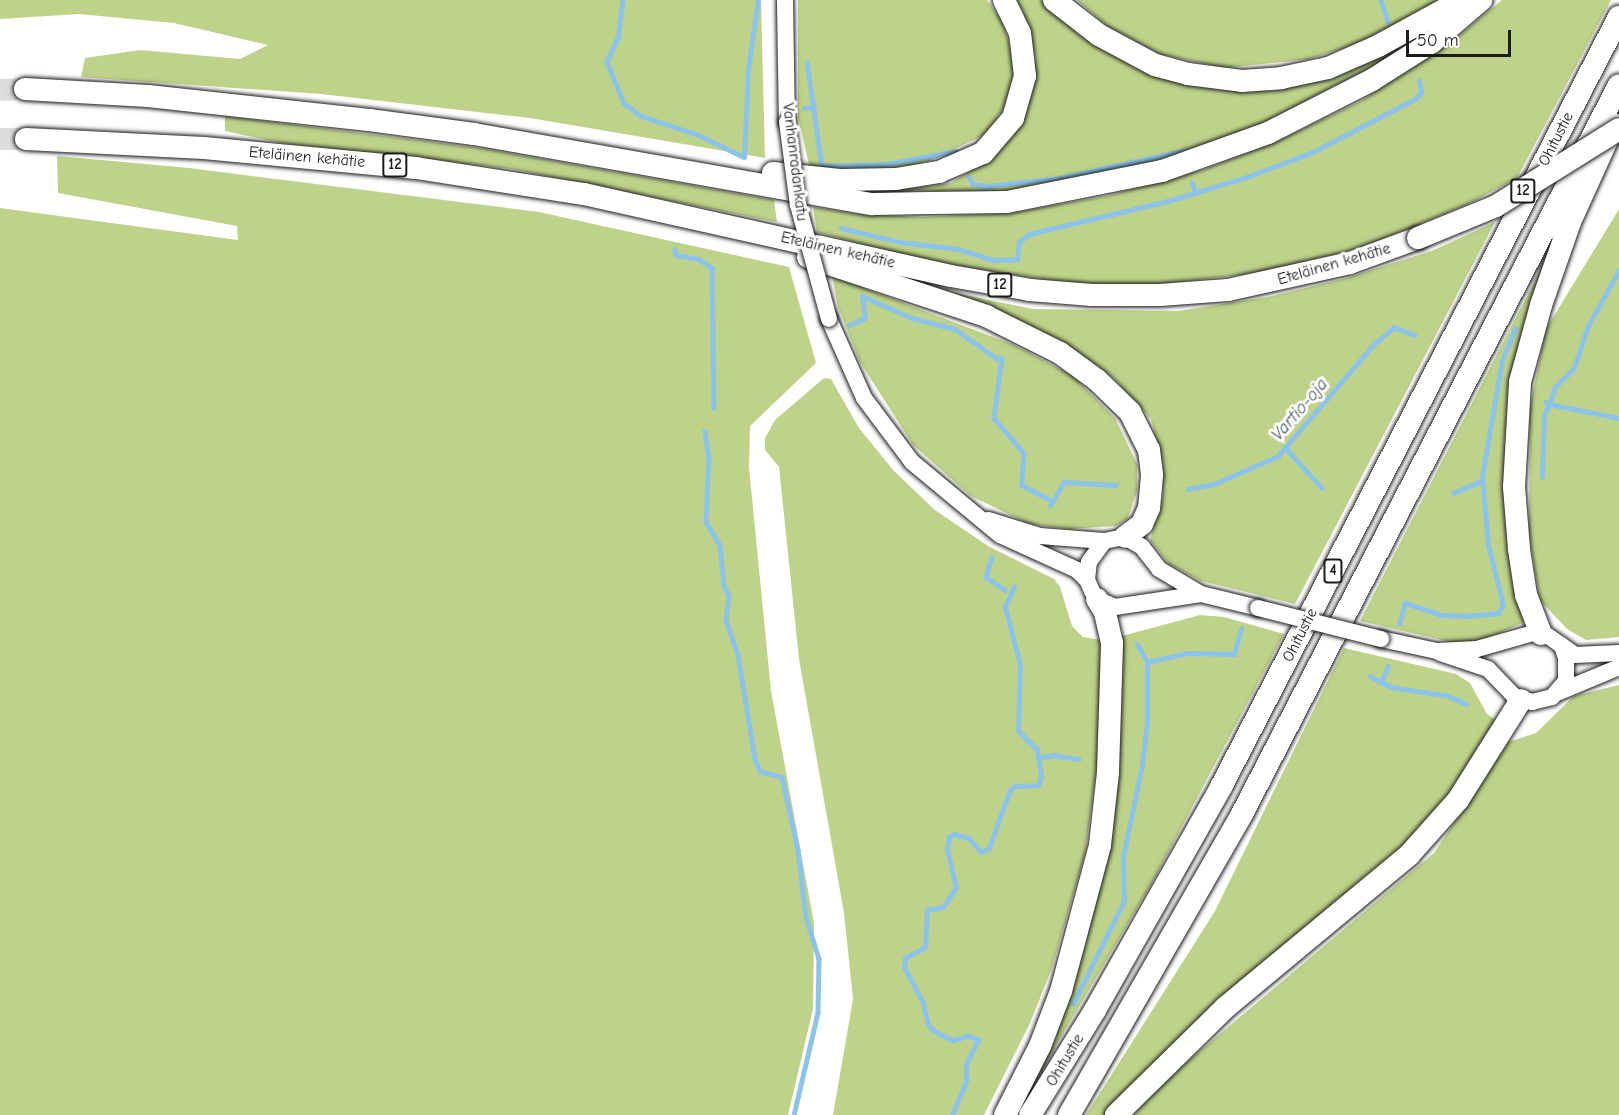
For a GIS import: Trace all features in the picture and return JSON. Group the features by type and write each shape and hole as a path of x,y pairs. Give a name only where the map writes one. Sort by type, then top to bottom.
{"highway":[{"path":"593,154 840,180 896,179 939,172 983,153 1012,118 1022,93 1024,50 1014,17 1004,0"},
{"path":"1054,0 1100,35 1155,65 1188,74 1242,81 1281,78 1328,68 1378,46 1462,0"},
{"path":"25,89 267,108 474,134 873,204 1007,202 1162,171 1213,155 1324,107 1432,42 1481,0"},
{"name":"Ohitustie","path":"1030,1115 1095,1010 1221,787 1619,18"},
{"name":"Ohitustie","path":"1069,1115 1242,812 1619,85"},
{"path":"1541,634 1526,595 1518,539 1514,452 1520,382 1540,305 1570,222 1619,114"},
{"name":"Eteläinen kehätie","path":"26,139 321,157 416,168 584,194 951,276 1030,290 1092,295 1160,295 1227,290 1328,269 1418,238 1496,206 1619,129"},
{"path":"584,194 889,281 986,316 1060,353 1116,397 1145,439 1151,463 1151,498 1142,524 1115,539"},
{"path":"1005,1115 1040,1046 1061,992 1100,845 1108,772 1112,644 1105,612 1092,589"},
{"path":"1116,1115 1226,1007 1416,848 1458,800 1521,700"}],"street":[{"name":"Vanhanradankatu","path":"785,0 787,122 798,205 829,319 864,399 893,440 931,481 979,516 1000,535 1077,570 1092,589 1123,608 1158,598 1201,594"},
{"name":"Vanhanradankatu","path":"979,516 1040,536 1115,539 1143,547 1159,569 1201,594 1437,651 1477,649 1522,634 1541,634"},
{"path":"1092,589 1089,562 1115,539"},
{"path":"1541,634 1575,655 1619,653"},
{"path":"1556,694 1566,681 1566,658 1562,646"},
{"name":"Vanhanradankatu","path":"1437,651 1447,658 1488,669 1521,700"},
{"path":"1521,700 1543,701 1591,676 1619,667"}],"green space":[{"path":"0,0 761,0 765,158 530,118 321,94 81,77 85,58 140,50 240,59 268,45 174,23 79,14 0,19"},
{"path":"798,0 987,0 1003,23 1015,62 1008,102 986,134 929,161 886,171 810,169 798,117"},
{"path":"1015,0 1042,0 1107,49 1205,86 1274,91 1335,74 1393,51 1396,56 1253,130 1182,155 1045,186 994,192 897,190 951,183 997,154 1026,109 1036,58 1023,11"},
{"path":"1077,0 1439,0 1361,43 1309,59 1224,68 1160,54 1110,28"},
{"path":"1502,0 1611,0 1517,178 1468,204 1366,246 1265,272 1162,284 1076,284 929,262 817,232 813,207 857,214 925,217 1016,212 1107,196 1203,170 1280,140 1361,101 1454,40"},
{"path":"225,116 480,148 774,200 777,222 512,169 281,143 225,131"},
{"path":"57,156 189,168 539,212 789,267 816,363 750,426 749,467 771,691 814,923 813,1009 788,1115 0,1115 0,208 238,240 237,226 58,193"},
{"path":"1619,209 1619,637 1586,640 1567,629 1540,600 1529,533 1530,408 1546,329"},
{"path":"1495,222 1295,604 1201,581 1169,564 1150,540 1163,496 1163,464 1151,419 1114,378 1072,348 941,290 1033,309 1178,311 1268,297 1347,278 1434,250"},
{"path":"1543,265 1548,267 1524,331 1525,622 1480,641 1455,643 1360,621"},
{"path":"832,276 1014,345 1073,376 1115,418 1137,464 1137,491 1128,518 1116,526 1068,529 1029,524 971,496 913,445 860,362 838,307"},
{"path":"824,378 831,379 859,428 894,471 935,510 988,546 1054,579 1060,587 1072,626 1083,637 1102,640 1098,757 1085,854 1052,968 1030,1023 984,1115 833,1115 853,999 844,913 799,659 779,467 765,450 765,438 775,420"},
{"path":"1200,615 1224,617 1284,634 1153,881 1034,1083 1032,1080 1055,1031 1084,950 1104,864 1122,636"},
{"path":"1344,648 1456,674 1470,683 1487,714 1497,721 1485,746 1425,827 1243,980 1171,1045 1106,1115 1086,1115 1215,911"},
{"path":"1619,685 1619,1115 1134,1115 1162,1083 1434,853 1508,742 1536,733 1574,696"}],"waterway":[{"path":"623,0 618,38 607,62 624,103 641,116 699,135"},
{"path":"699,135 744,157 748,69 758,0"},
{"path":"1381,0 1388,21"},
{"path":"807,62 822,166 886,164 956,151"},
{"path":"1017,260 1019,242 1029,234 1168,201 1247,177 1313,152 1415,99 1421,93 1419,81"},
{"path":"804,108 814,107"},
{"path":"969,177 973,184 987,186 1060,178 1182,151"},
{"path":"1192,182 1196,193"},
{"path":"841,228 900,242 958,249 994,260 1017,259"},
{"path":"675,249 676,255 699,259 712,268 714,408"},
{"name":"Vartio-oja","path":"1546,402 1549,404 1555,387 1574,368 1588,326 1619,270"},
{"path":"849,325 865,318 862,296 912,318 955,329 1002,362"},
{"name":"Vartio-oja","path":"1188,489 1214,484 1278,456 1374,344 1394,327 1415,335"},
{"path":"1399,624 1405,603 1443,615 1466,616 1498,613 1503,605 1488,545 1482,477 1502,360 1515,329"},
{"path":"1002,358 994,418 1024,453 1022,485 1052,501"},
{"name":"Vartio-oja","path":"1542,477 1544,416 1549,404 1619,418"},
{"path":"705,431 709,458 706,522 720,545 724,585 729,596 726,620 738,655 755,759 760,771 782,777 798,850 806,917 819,959 818,1013 794,1115"},
{"path":"1285,447 1322,488"},
{"name":"Vartio-oja","path":"1050,506 1064,482 1116,485"},
{"path":"1453,493 1479,482"},
{"path":"992,557 986,577 1005,590"},
{"name":"Vartio-oja","path":"952,1115 966,1082 966,1064 978,1040 968,1036 953,1041 935,1032 928,1025 923,1003 904,968 905,958 925,947 927,910 943,907 956,888 947,850 949,837 954,834 969,838 981,852 989,848 1009,792 1014,786 1038,785 1041,777 1037,750 1018,731 1020,665 1005,607 1014,587"},
{"path":"1147,662 1188,653 1234,654 1241,629"},
{"path":"1073,1004 1124,901 1123,857 1142,765 1147,722 1147,662 1137,645"},
{"path":"1381,683 1388,666"},
{"path":"1370,676 1391,687 1449,696 1466,704"},
{"path":"1038,758 1053,755 1079,759"}],"tunnel":[{"path":"0,90 25,89"},
{"path":"0,139 26,139"}]}
